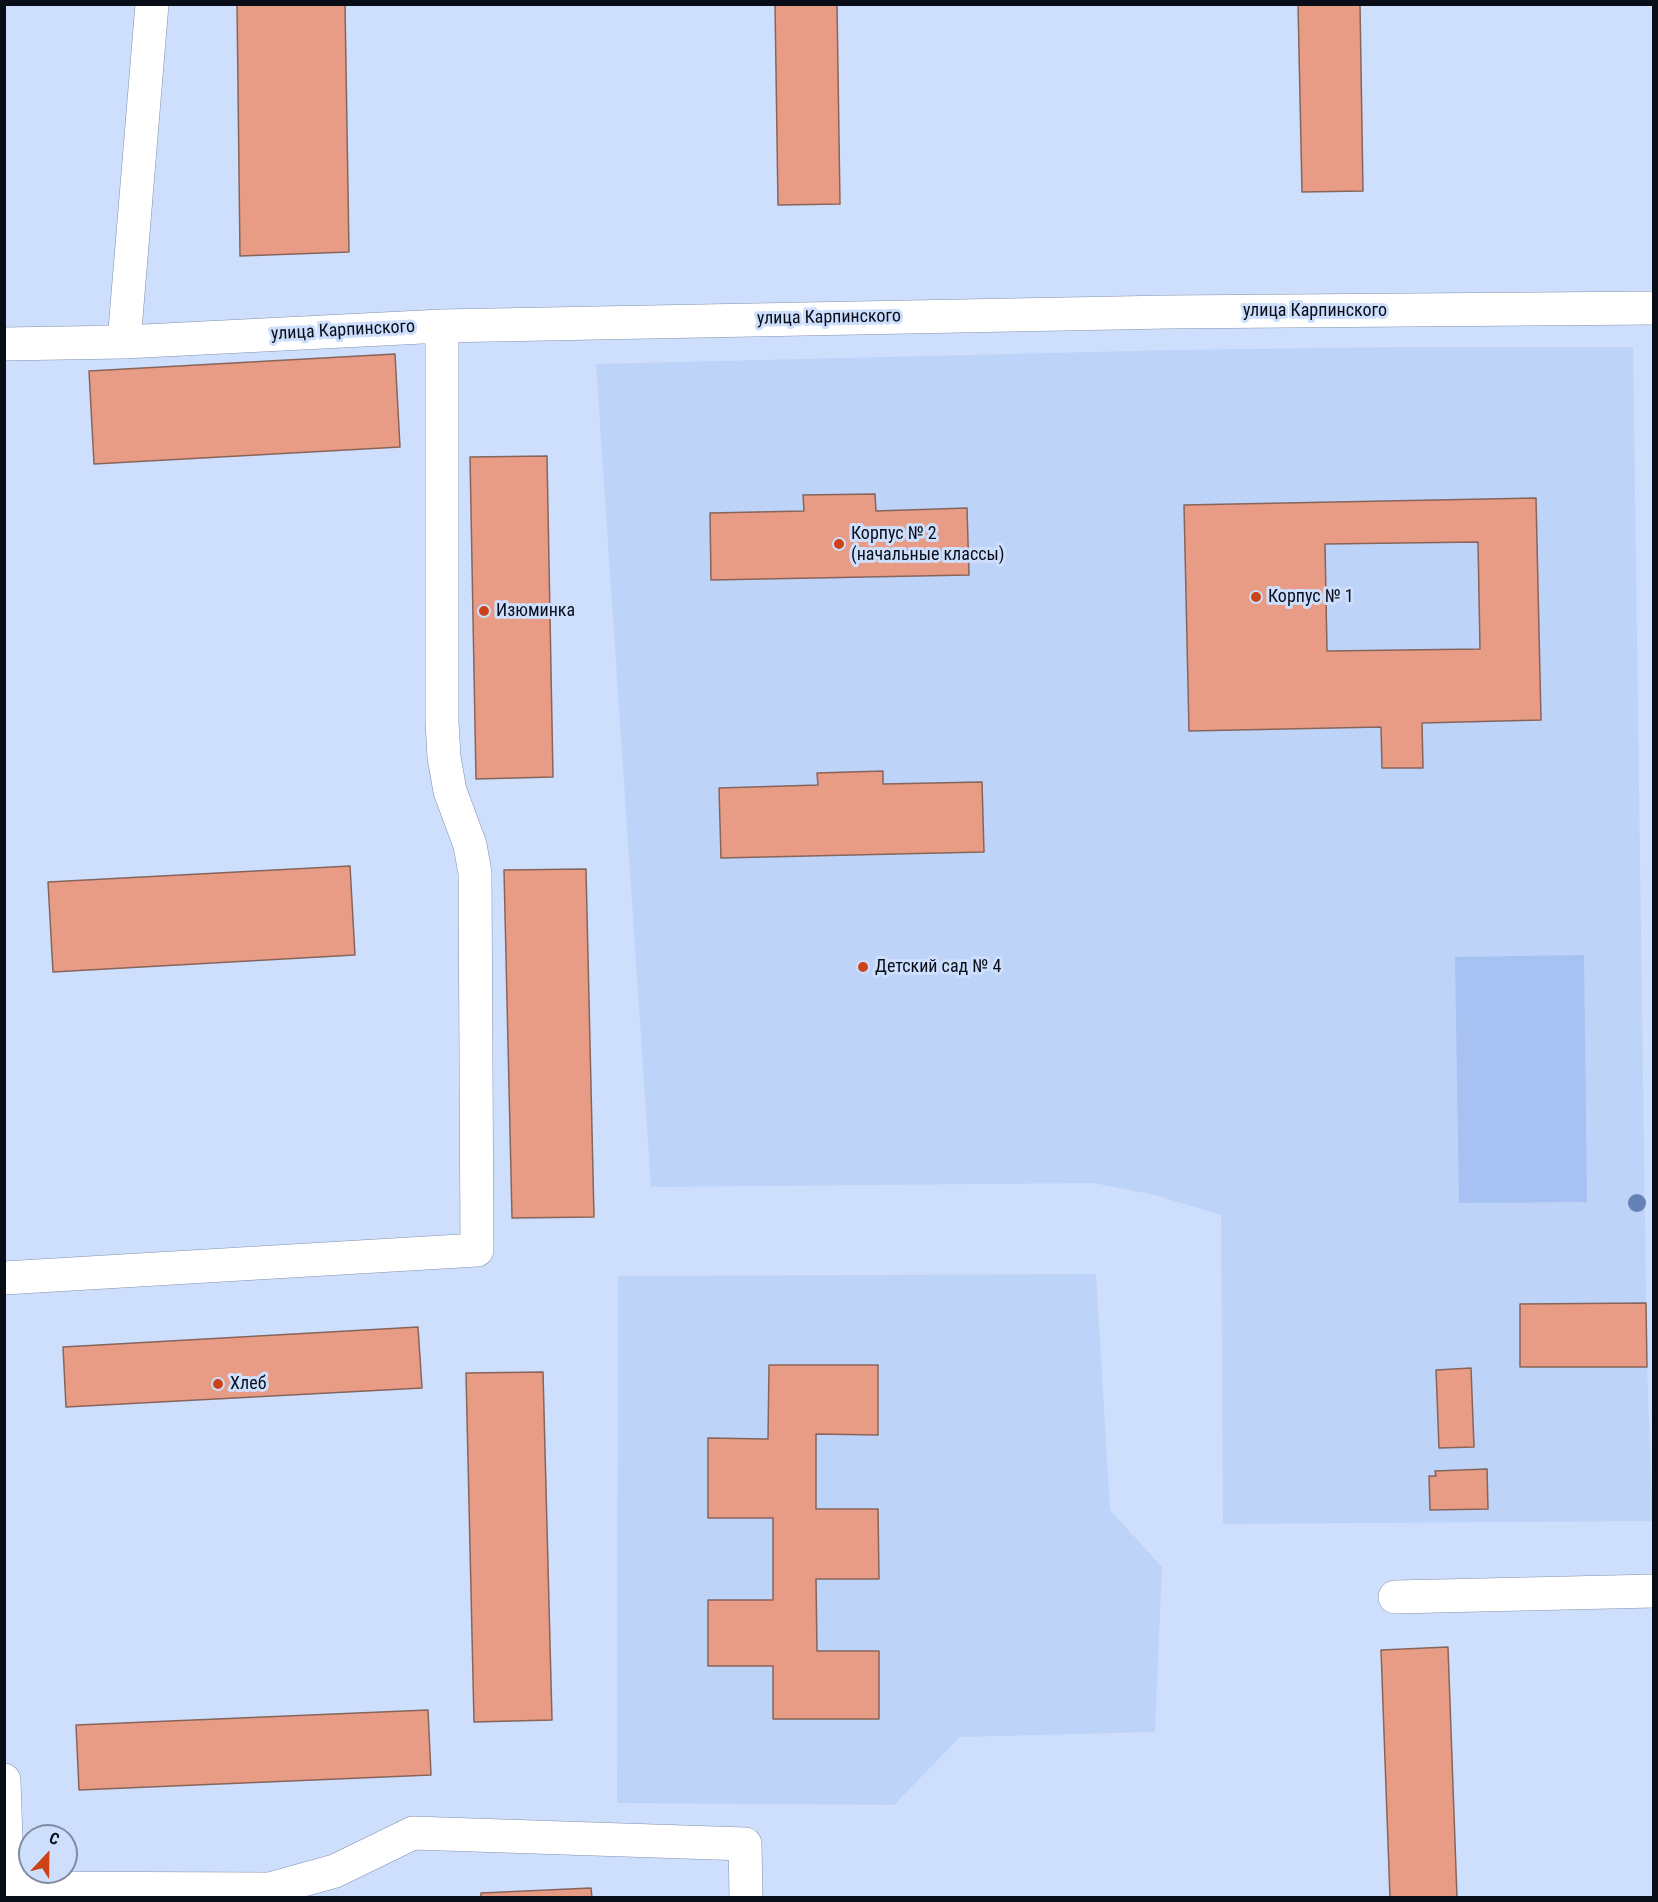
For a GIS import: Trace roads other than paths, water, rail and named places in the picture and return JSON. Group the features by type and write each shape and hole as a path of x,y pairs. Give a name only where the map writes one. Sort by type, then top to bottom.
{"street":[{"path":"124,342 152,4"},
{"name":"улица Карпинского","path":"4,344 124,342 442,326 1168,312 1653,308"},
{"path":"4,1278 477,1250 475,873 470,846 450,791 444,757 442,722 442,326"},
{"path":"1395,1597 1653,1591"},
{"path":"4,1780 7,1893 270,1889 335,1871 413,1833 745,1844 746,1898"}],"place":[{"name":"Корпус № 2 (начальные классы)","path":"839,544"},
{"name":"Корпус № 1","path":"1256,597"},
{"name":"Изюминка","path":"484,611"},
{"name":"Детский сад № 4","path":"863,967"},
{"name":"Хлеб","path":"218,1384"}]}
